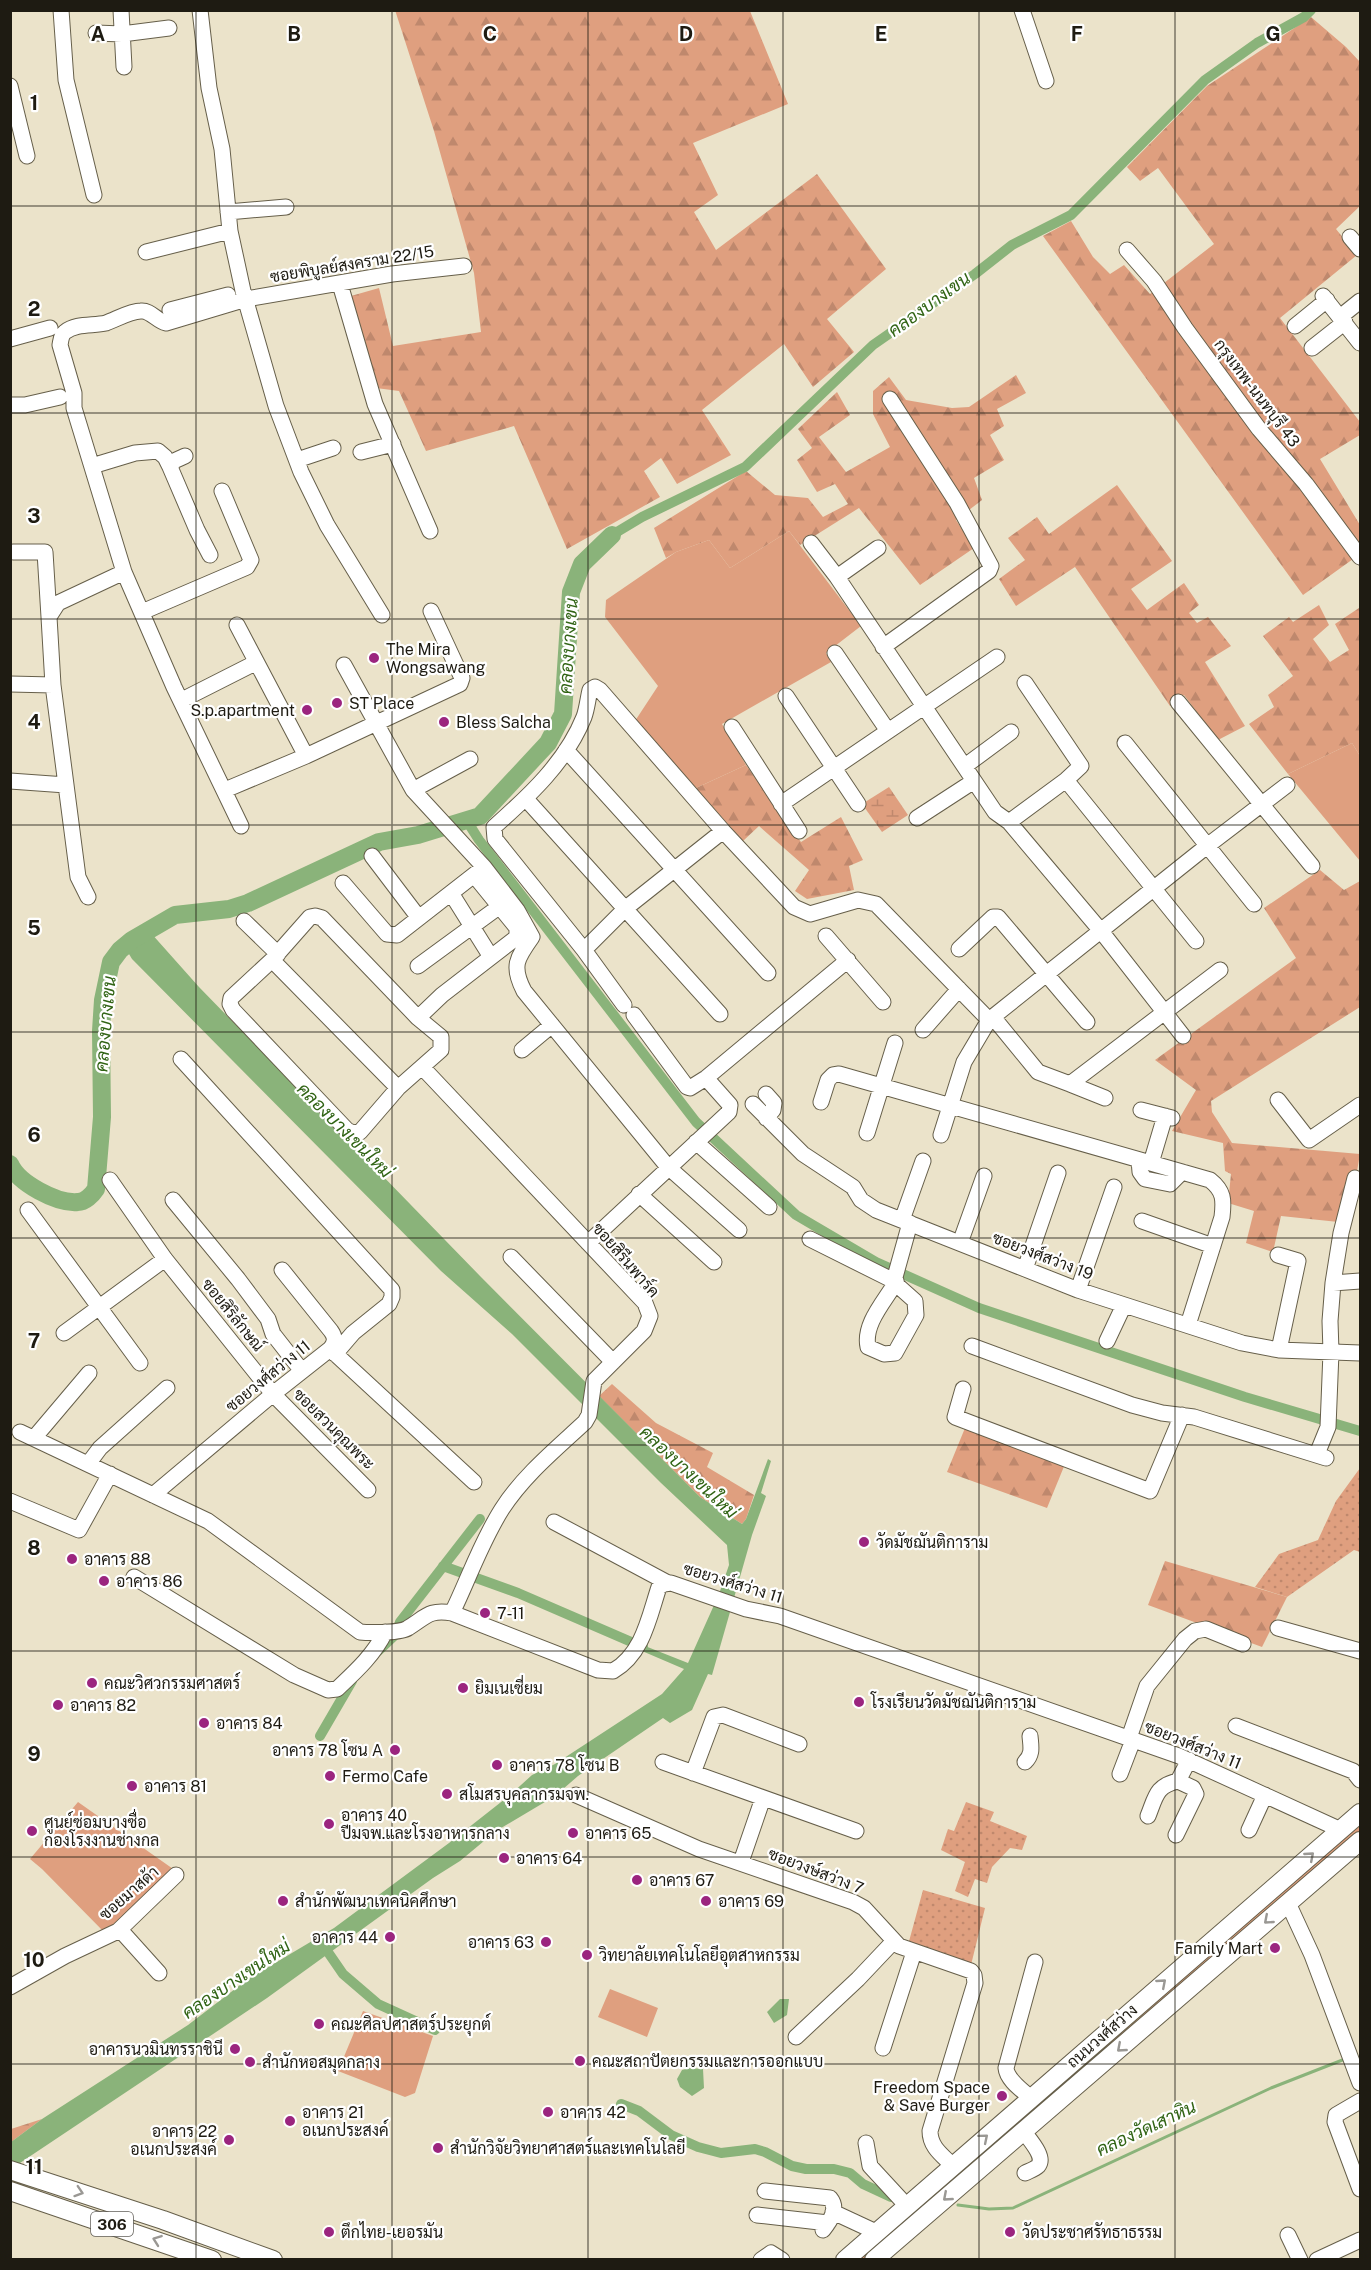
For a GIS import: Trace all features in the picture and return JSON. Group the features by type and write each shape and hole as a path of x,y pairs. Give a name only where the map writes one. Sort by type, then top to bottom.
{"main road":[{"name":"ถนนวงศ์สว่าง","path":"844,2259 1360,1813"},
{"name":"ถนนวงศ์สว่าง","path":"874,2259 1360,1841"},
{"name":"306","path":"17,2172 273,2259"},
{"name":"306","path":"10,2192 212,2259"}],"street":[{"path":"61,10 61,38 66,80 94,195"},
{"path":"121,10 124,66"},
{"path":"200,10 209,88 222,149 231,231 244,295 276,406 297,460 327,525 382,615"},
{"path":"1022,10 1046,81"},
{"path":"96,33 122,34 169,28"},
{"path":"10,86 27,156"},
{"path":"228,212 286,207"},
{"path":"146,252 231,231"},
{"name":"กรุงเทพ-นนทบุรี 43","path":"1127,250 1154,280 1185,328 1259,429 1306,484 1360,557"},
{"name":"ซอยพิบูลย์สงคราม 22/15","path":"244,295 464,266"},
{"path":"340,284 375,404 430,531"},
{"path":"170,310 244,295"},
{"path":"10,339 65,332 90,323 102,324 139,311 148,312 160,322 166,323 244,295"},
{"path":"1295,326 1325,298 1360,343"},
{"path":"1312,348 1360,301"},
{"path":"55,333 74,393 74,408 124,572 241,826"},
{"path":"10,405 25,405 60,397"},
{"path":"882,647 989,571 991,566 957,503 890,399"},
{"path":"361,452 393,444"},
{"path":"297,460 333,448"},
{"path":"92,466 135,453 158,451 165,457 210,555"},
{"path":"171,469 174,461 185,456"},
{"path":"142,612 247,567 251,560 222,491"},
{"path":"811,543 837,577 995,812 1009,822 1101,931 1183,1036"},
{"path":"837,577 878,548"},
{"path":"13,552 45,552 53,685 78,877 88,897"},
{"path":"49,617 58,603 124,572"},
{"path":"225,790 306,756 462,681 431,611"},
{"path":"237,625 306,756"},
{"path":"835,653 888,731"},
{"path":"781,804 997,657"},
{"path":"182,700 255,663"},
{"path":"344,664 413,790 470,853 500,906 517,928 516,938 442,995 418,1017"},
{"path":"1009,822 1066,780 1081,766 1025,683"},
{"path":"10,684 53,685"},
{"path":"848,960 706,1078 690,1088 687,1087 584,950 495,839 494,827 526,799 559,761 584,716 590,690 595,687 794,907 810,914 858,900 876,904 991,1019 1038,1072 1105,1098"},
{"path":"786,696 858,804"},
{"path":"1178,702 1312,866"},
{"path":"732,727 799,831"},
{"path":"965,766 1011,732"},
{"path":"1125,743 1254,904"},
{"path":"566,750 768,973"},
{"path":"413,790 470,759"},
{"path":"10,781 66,785"},
{"path":"917,818 974,781"},
{"path":"1070,785 1196,941"},
{"path":"941,1135 964,1062 991,1019 1287,785"},
{"path":"526,799 720,1014"},
{"path":"584,950 626,909 674,868 723,831"},
{"path":"372,856 419,918"},
{"path":"343,883 387,934 397,935 451,892 481,873"},
{"path":"481,873 518,910 531,935 531,939 522,949 517,964 516,976 524,990 669,1167 740,1230"},
{"path":"451,892 491,957"},
{"path":"418,966 500,906"},
{"path":"310,917 322,918 418,1017 441,1037 441,1050 398,1088 360,1132 353,1133 347,1130 230,1004 231,998 275,957 310,917"},
{"path":"959,949 993,917 998,917 1087,1022"},
{"path":"244,921 398,1088"},
{"path":"826,936 883,1002"},
{"path":"1070,1084 1220,970"},
{"path":"923,1030 959,989"},
{"path":"522,1050 552,1025"},
{"path":"867,1133 895,1043"},
{"path":"180,1059 392,1290 389,1304 333,1352 474,1482"},
{"name":"ซอยสิรีนพาร์ค","path":"422,1067 645,1303 650,1316 644,1331 594,1382 589,1415 585,1422 544,1460 502,1510 469,1572 452,1613"},
{"path":"821,1102 828,1080 832,1075 839,1074 1145,1162"},
{"path":"588,1243 729,1112 731,1108 706,1078"},
{"path":"766,1094 774,1103 773,1110 766,1118"},
{"path":"1278,1100 1307,1139 1360,1105"},
{"name":"ซอยวงศ์สว่าง 19","path":"753,1104 803,1154 853,1187 861,1200 876,1210 1078,1290 1242,1343 1279,1350 1360,1353"},
{"path":"1141,1110 1168,1117 1140,1172 1145,1179 1170,1184 1182,1172 1210,1180 1219,1187 1224,1199 1222,1217 1188,1325"},
{"path":"1318,1113 1327,1126"},
{"path":"696,1142 769,1207"},
{"path":"810,1239 896,1282 895,1277 906,1222 922,1161"},
{"path":"1025,1269 1058,1173"},
{"path":"960,1243 984,1176"},
{"path":"972,1347 1132,1405 1227,1426 1321,1456 1328,1421 1331,1353 1329,1321 1333,1283 1341,1233 1354,1178"},
{"name":"ซอยสิริลักษณ์","path":"110,1180 165,1259 273,1394"},
{"path":"1078,1290 1114,1186"},
{"path":"639,1194 714,1262"},
{"path":"173,1200 244,1287 268,1319 273,1334 302,1371"},
{"path":"28,1210 140,1363"},
{"path":"1142,1221 1213,1246"},
{"path":"1278,1255 1298,1262 1279,1350"},
{"path":"511,1257 613,1362"},
{"path":"64,1333 165,1259"},
{"name":"ซอยวงศ์สว่าง 11","path":"153,1495 273,1394 302,1371 333,1352 334,1335 282,1270"},
{"path":"1333,1283 1360,1281"},
{"path":"1107,1341 1124,1305"},
{"path":"89,1373 27,1435 215,1525 360,1632 373,1634 394,1631"},
{"path":"88,1464 100,1448 167,1388"},
{"path":"963,1389 955,1417 1150,1491 1182,1415"},
{"name":"ซอยสวนคุณพระ","path":"273,1394 368,1490"},
{"path":"10,1501 79,1530 110,1474"},
{"path":"554,1522 668,1583"},
{"path":"134,1577 294,1675 328,1690 337,1689 394,1631"},
{"name":"ซอยวงศ์สว่าง 11","path":"394,1631 428,1614 441,1611 452,1613 606,1672 619,1668 638,1646 659,1587 668,1583 746,1609 780,1616 1189,1760 1341,1830"},
{"path":"1278,1628 1360,1651"},
{"path":"1120,1774 1147,1686 1185,1639 1195,1630 1206,1629 1243,1644"},
{"path":"693,1773 714,1717 718,1715 799,1744"},
{"path":"1236,1726 1353,1771 1360,1780"},
{"path":"1025,1762 1030,1757 1032,1749 1030,1736"},
{"path":"1178,1781 1189,1760"},
{"path":"663,1762 856,1831"},
{"path":"1148,1816 1159,1789 1168,1783 1178,1781 1194,1788 1196,1794 1176,1835"},
{"name":"ซอยวงษ์สว่าง 7","path":"576,1795 670,1838 853,1902 864,1908 899,1946 966,1968 974,1975 975,1983 930,2131 930,2139 934,2146 952,2165"},
{"path":"1249,1830 1264,1795"},
{"path":"741,1862 763,1798"},
{"name":"ซอยมาสด้า","path":"10,1987 64,1956 118,1931 176,1875"},
{"path":"1288,1903 1355,2053 1360,2084"},
{"path":"118,1931 123,1933 159,1973"},
{"path":"796,2037 858,1979 893,1942"},
{"path":"883,2048 915,1952"},
{"path":"1031,2098 1006,2074 1006,2068 1035,1962"},
{"path":"1360,2101 1336,2115 1335,2122 1360,2189"},
{"path":"1024,2132 1040,2160 1038,2165 1025,2173"},
{"path":"866,2143 870,2166 906,2205"},
{"path":"765,2191 830,2198 833,2201 828,2222"},
{"path":"757,2215 828,2222 876,2232"},
{"path":"1288,2235 1300,2259"},
{"path":"1317,2259 1360,2240"},
{"path":"761,2259 771,2253 782,2259"}],"green space":[{"path":"395,10 750,11 788,104 693,143 718,195 694,212 716,250 817,174 886,269 827,319 854,352 813,387 784,344 702,410 731,455 677,484 661,458 644,471 660,497 567,549 514,426 426,451 399,391 376,388 351,296 379,288 393,346 481,332 474,273 434,131"},
{"path":"1311,17 1360,62 1360,206 1336,229 1357,255 1280,318 1360,422 1360,435 1320,459 1360,525 1360,554 1303,595 1043,236 1071,221 1093,257 1110,274 1124,265 1150,294 1214,244 1158,168 1140,181 1127,167 1207,86"},
{"path":"1016,375 1026,393 997,409 1004,426 990,435 1004,460 974,478 982,500 956,520 974,548 920,585 859,508 800,545 789,531 730,568 709,540 666,558 654,528 746,471 775,495 808,498 823,517 848,504 835,484 817,492 797,460 812,448 798,429 837,392 850,415 819,437 846,472 890,447 873,414 873,391 889,377 906,400 952,408 969,407"},
{"path":"1117,485 1172,561 1131,589 1147,610 1184,583 1199,605 1189,613 1197,623 1208,617 1231,646 1205,662 1245,726 1218,740 1184,695 1170,706 1075,567 1016,606 999,579 1025,560 1008,538 1037,517 1049,534"},
{"path":"789,531 861,626 826,653 831,662 722,724 746,765 696,788 635,721 658,686 605,617 606,600 676,552 709,540 730,568"},
{"path":"1319,605 1329,625 1313,639 1330,662 1349,650 1335,624 1359,608 1360,610 1360,756 1352,743 1288,774 1249,724 1274,707 1268,695 1293,676 1263,636 1289,617 1293,622"},
{"path":"1352,743 1360,756 1360,861 1288,774"},
{"path":"746,765 801,842 841,817 863,860 849,866 854,890 807,899 795,891 809,870 759,826 743,841 696,788"},
{"path":"889,787 908,815 882,832 862,804"},
{"path":"1320,870 1344,890 1360,881 1360,1007 1211,1101 1212,1112 1232,1143 1360,1154 1348,1223 1281,1216 1273,1252 1246,1243 1254,1211 1228,1203 1231,1174 1225,1171 1223,1143 1172,1131 1196,1090 1155,1060 1296,958 1264,908"},
{"path":"612,1384 656,1423 713,1453 707,1467 754,1495 742,1524 700,1497 599,1396"},
{"path":"965,1428 1065,1464 1047,1508 947,1472"},
{"path":"1360,1468 1360,1552 1354,1550 1287,1597 1255,1587 1279,1554 1318,1540 1336,1501"},
{"path":"1165,1561 1287,1597 1262,1647 1148,1605"},
{"path":"78,1802 176,1871 105,1933 30,1859"},
{"path":"966,1802 994,1812 990,1821 1027,1836 1022,1850 1010,1848 992,1867 987,1883 975,1879 968,1897 955,1891 965,1862 941,1850 948,1829 954,1831"},
{"path":"1360,1823 1360,1833 883,2244 865,2259 856,2260"},
{"path":"923,1890 985,1908 971,1965 908,1945"},
{"path":"610,1989 658,2008 647,2037 598,2017"},
{"path":"363,2011 433,2036 415,2093 405,2097 338,2071"},
{"path":"42,2119 11,2142 11,2129"}],"shaded area":[{"name":"คลองบางเขนใหม่","path":"150,932 199,987 480,1276 700,1497 742,1524 746,1519 768,1459 771,1461 761,1493 766,1496 752,1535 712,1675 708,1674 692,1710 670,1723 663,1718 578,1776 555,1796 496,1831 460,1861 267,1998 11,2169 11,2142 42,2119 188,2025 248,1979 334,1928 449,1843 532,1775 555,1764 662,1694 684,1669 642,1651 645,1646 688,1663 719,1594 729,1565 727,1545 661,1483 512,1334 441,1271 132,959 126,949"},
{"path":"780,1999 789,1999 787,2015 774,2023 767,2012"},
{"path":"703,2069 704,2088 692,2096 680,2087 677,2079 682,2070"}],"waterway":[{"name":"คลองบางเขน","path":"612,535 642,517 745,467 873,345 975,274 1012,245 1071,215 1205,80 1257,43 1304,17 1311,10"},
{"name":"คลองบางเขน","path":"10,1164 29,1185 60,1200 81,1202 96,1189 102,1117 103,1000 111,962 132,940 175,915 229,909 248,903 379,842 418,835 480,816 548,743 563,714 571,592 582,564 612,535"},
{"path":"467,821 479,840 696,1122 796,1215 876,1262 979,1308 1245,1397 1360,1431"},
{"path":"378,1651 396,1634 400,1622 480,1519"},
{"path":"443,1566 518,1593 643,1647"},
{"path":"320,1736 352,1681"},
{"name":"คลองวัดเสาหิน","path":"321,1942 343,1974 378,2004 435,2030"},
{"name":"คลองวัดเสาหิน","path":"958,2205 989,2209 1013,2208 1271,2088 1345,2059"},
{"name":"คลองวัดเสาหิน","path":"621,2104 639,2111 671,2135 698,2147 721,2153 755,2149 792,2166 806,2169 834,2169 850,2173 863,2184 891,2197"}],"place":[{"name":"The Mira Wongsawang","path":"374,658"},
{"name":"ST Place","path":"337,703"},
{"name":"S.p.apartment","path":"307,710"},
{"name":"Bless Salcha","path":"444,722"},
{"name":"วัดมัชฌันติการาม","path":"864,1542"},
{"name":"อาคาร 88","path":"72,1559"},
{"name":"อาคาร 86","path":"104,1581"},
{"name":"7-11","path":"485,1613"},
{"name":"คณะวิศวกรรมศาสตร์","path":"92,1683"},
{"name":"ยิมเนเซี่ยม","path":"463,1688"},
{"name":"โรงเรียนวัดมัชฌันติการาม","path":"859,1702"},
{"name":"อาคาร 82","path":"58,1705"},
{"name":"อาคาร 84","path":"204,1723"},
{"name":"อาคาร 78 โซน A","path":"395,1750"},
{"name":"อาคาร 78 โซน B","path":"497,1765"},
{"name":"Fermo Cafe","path":"330,1776"},
{"name":"อาคาร 81","path":"132,1786"},
{"name":"สโมสรบุคลากรมจพ.","path":"447,1794"},
{"name":"อาคาร 40 ปีมจพ.และโรงอาหารกลาง","path":"329,1824"},
{"name":"ศูนย์ซ่อมบางซื่อ กองโรงงานช่างกล","path":"32,1831"},
{"name":"อาคาร 65","path":"573,1833"},
{"name":"อาคาร 64","path":"504,1858"},
{"name":"อาคาร 67","path":"637,1880"},
{"name":"สำนักพัฒนาเทคนิคศึกษา","path":"283,1901"},
{"name":"อาคาร 69","path":"706,1901"},
{"name":"อาคาร 44","path":"390,1937"},
{"name":"อาคาร 63","path":"546,1942"},
{"name":"Family Mart","path":"1275,1948"},
{"name":"วิทยาลัยเทคโนโลยีอุตสาหกรรม","path":"587,1955"},
{"name":"คณะศิลปศาสตร์ประยุกต์","path":"319,2024"},
{"name":"อาคารนวมินทรราชินี","path":"235,2049"},
{"name":"คณะสถาปัตยกรรมและการออกแบบ","path":"580,2061"},
{"name":"สำนักหอสมุดกลาง","path":"250,2062"},
{"name":"Freedom Space & Save Burger","path":"1002,2096"},
{"name":"อาคาร 42","path":"548,2112"},
{"name":"อาคาร 21 อเนกประสงค์","path":"290,2121"},
{"name":"อาคาร 22 อเนกประสงค์","path":"229,2140"},
{"name":"สำนักวิจัยวิทยาศาสตร์และเทคโนโลยี","path":"438,2148"},
{"name":"ตึกไทย-เยอรมัน","path":"329,2232"},
{"name":"วัดประชาศรัทธาธรรม","path":"1010,2232"}]}
